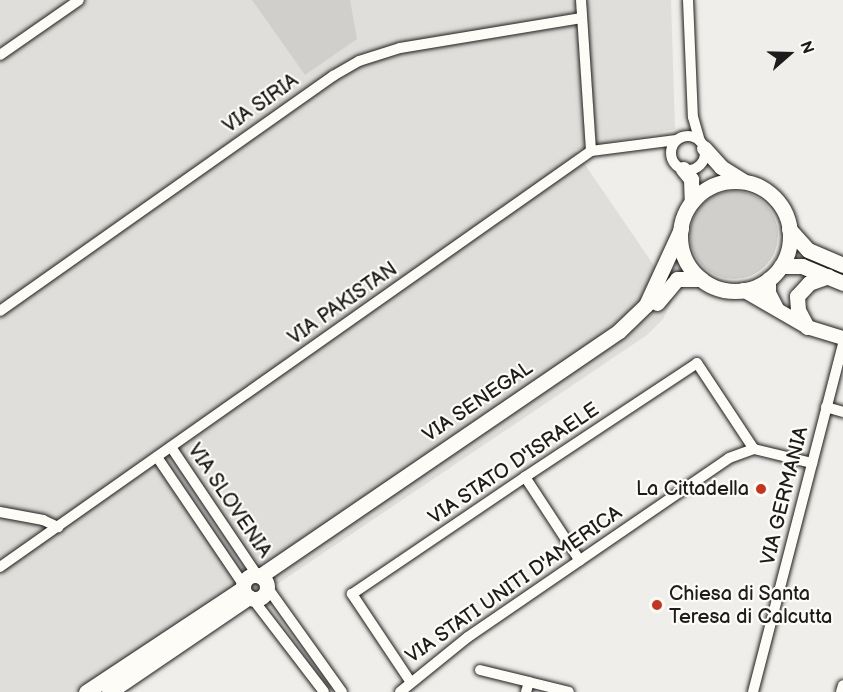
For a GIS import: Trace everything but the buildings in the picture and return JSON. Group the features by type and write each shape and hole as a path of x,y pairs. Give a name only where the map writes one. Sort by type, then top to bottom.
{"main road":[{"path":"702,145 721,167 743,181 764,190 776,200 789,229 808,250 843,265"},
{"path":"683,169 691,179 692,202 681,229 684,257 701,279 721,289 743,290 769,279 781,266 789,242 789,229"},
{"path":"692,202 720,183 743,181"},
{"name":"VIA SENEGAL","path":"263,580 619,331 646,306 656,289 681,229"},
{"path":"781,266 802,266 843,283"},
{"path":"807,327 798,310 797,296 809,283 828,276"},
{"name":"VIA SENEGAL","path":"263,580 625,339 675,280 701,279"},
{"path":"86,692 247,592 262,596 263,580 247,578 247,592"},
{"path":"109,692 247,592"}],"street":[{"path":"0,55 79,0"},
{"path":"580,0 591,151 661,145 691,136 702,145"},
{"path":"661,145 671,152 674,163 683,169 693,169 702,162 702,145 693,117 688,0"},
{"name":"VIA SIRIA","path":"0,311 333,76 360,61 400,48 582,18"},
{"path":"671,152 693,117"},
{"name":"VIA PAKISTAN","path":"0,567 591,151"},
{"path":"769,279 769,294 778,310"},
{"path":"743,290 807,327 843,338"},
{"name":"VIA GERMANIA","path":"753,692 843,343"},
{"name":"VIA STATO D'ISRAELE","path":"410,681 352,594 525,477 697,363 754,449"},
{"path":"826,407 843,412"},
{"name":"VIA SLOVENIA","path":"171,447 342,692"},
{"path":"754,449 812,463"},
{"name":"VIA STATI UNITI D'AMERICA","path":"400,692 410,681 729,458 754,449"},
{"name":"VIA SLOVENIA","path":"157,457 247,592 324,692"},
{"path":"525,477 580,561"},
{"path":"0,512 43,520 58,527"},
{"path":"480,670 527,687 569,692"},
{"path":"841,692 843,685"}],"shaded area":[{"path":"0,0 671,0 675,129 575,150 657,270 678,287 663,319 647,335 117,692 0,692"},
{"path":"252,0 350,0 357,39 305,75"},
{"path":"734,191 751,195 765,204 774,218 778,235 774,252 765,266 751,275 734,279 717,275 703,266 694,252 690,235 694,218 703,204 717,195"}],"place":[{"name":"La Cittadella","path":"761,489"},
{"name":"Chiesa di Santa Teresa di Calcutta","path":"657,605"}]}
